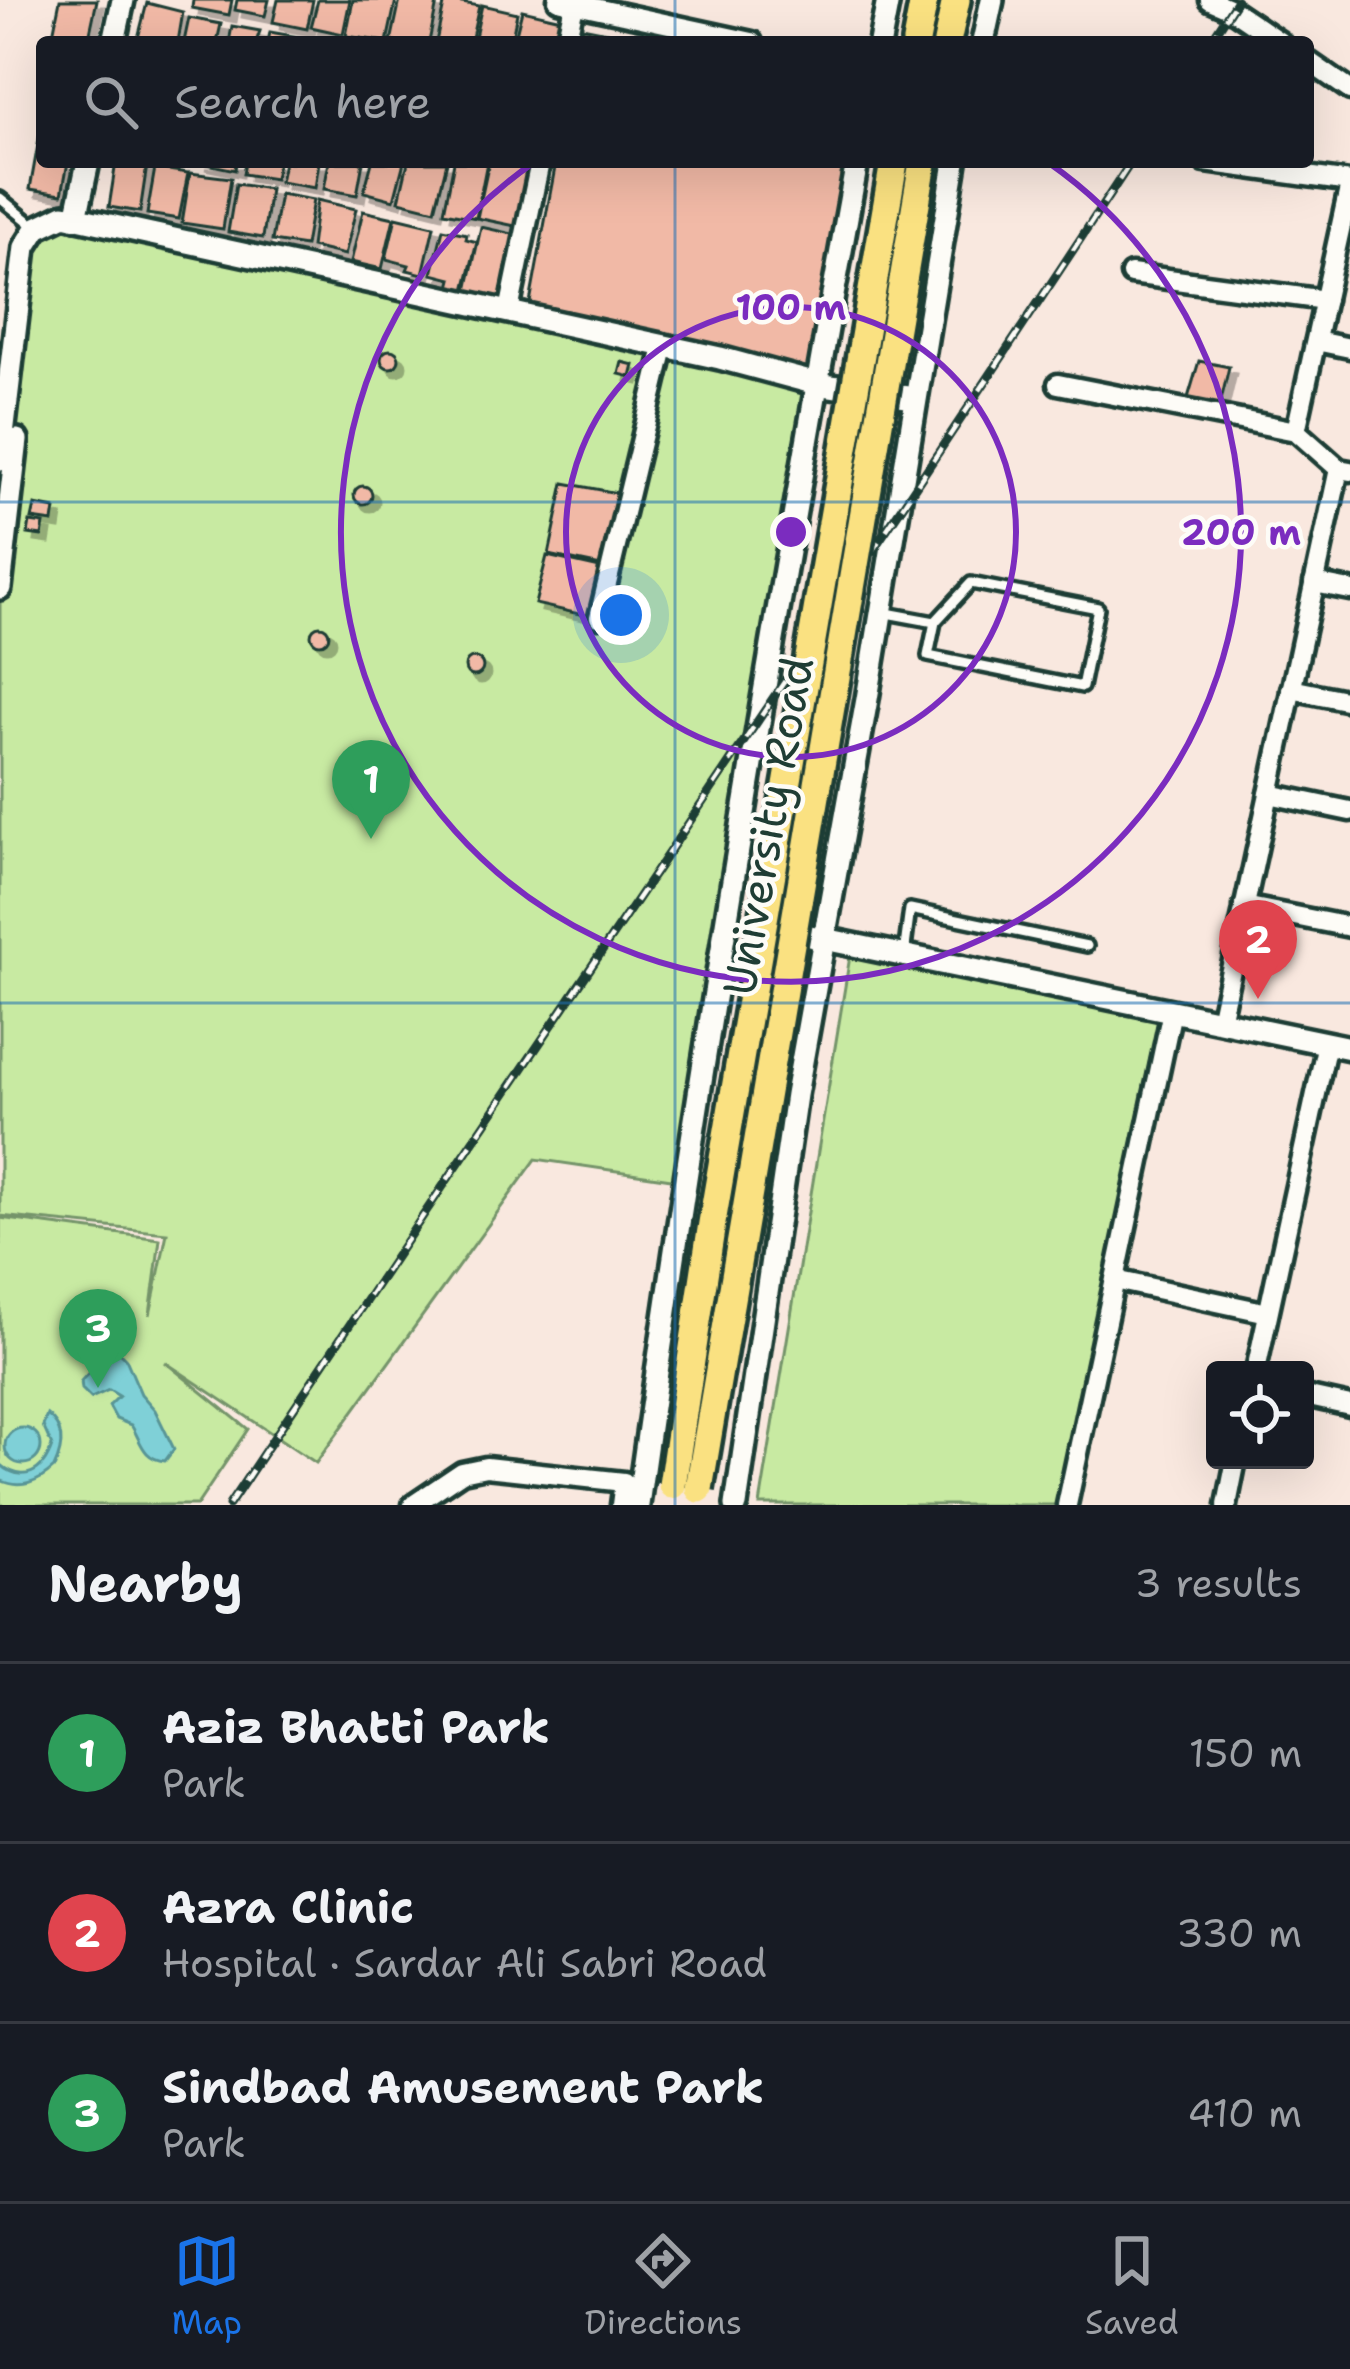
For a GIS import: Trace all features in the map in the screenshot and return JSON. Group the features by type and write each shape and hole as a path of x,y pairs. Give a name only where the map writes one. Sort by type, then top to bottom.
{"main road":[{"path":"917,36 924,0"},
{"path":"948,36 956,0"},
{"name":"University Road","path":"684,1496 712,1223 893,168"},
{"name":"University Road","path":"684,1496 922,168"}],"street":[{"path":"115,36 124,0"},
{"path":"881,36 888,0"},
{"path":"983,36 992,0"},
{"path":"1210,0 1271,36"},
{"path":"566,36 569,1 725,36"},
{"path":"1314,65 1350,90"},
{"path":"76,218 87,168"},
{"path":"509,311 539,168"},
{"path":"621,1505 634,1490 856,168"},
{"path":"736,1505 796,1095 954,168"},
{"path":"1246,168 1350,183 1345,235 1325,300 1296,431"},
{"path":"0,460 25,247 34,233 64,215 509,311 817,384 914,398"},
{"path":"0,588 37,251 34,233"},
{"path":"1131,274 1325,300"},
{"path":"1316,341 1350,348"},
{"path":"599,617 664,346"},
{"path":"1058,383 1296,431 1344,470 1314,583 1220,1021"},
{"path":"1314,583 1350,590"},
{"path":"1291,689 1350,701"},
{"path":"1269,794 1350,811"},
{"path":"1244,906 1350,927"},
{"path":"728,920 1350,1048"},
{"path":"1067,1505 1172,1011"},
{"path":"1258,1361 1327,1043"},
{"path":"1114,1280 1268,1313"},
{"path":"1314,1398 1350,1406"},
{"path":"413,1505 461,1472 486,1467 634,1490"},
{"path":"1227,1505 1235,1469"}],"lane":[{"path":"0,198 34,233"},
{"path":"971,583 1098,608 1082,687 928,656 935,622 971,583"},
{"path":"881,612 935,622"},
{"path":"904,955 910,908 1087,946"}],"green space":[{"path":"76,218 816,382 685,1181 536,1159 316,1463 165,1362 248,1429 197,1505 0,1505 0,1218 160,1239 150,1315 167,1233 0,1216 0,519 25,247"},
{"path":"850,956 1158,1021 1056,1505 760,1505"}],"water":[{"path":"110,1350 126,1359 141,1394 155,1410 174,1449 165,1461 147,1453 131,1425 116,1419 109,1406 119,1396 109,1390 91,1398 82,1389 81,1381"},
{"path":"47,1415 61,1440 54,1468 29,1483 0,1480 0,1464 24,1474 43,1463 52,1446 43,1426"},
{"path":"23,1428 36,1433 41,1446 36,1459 23,1464 10,1459 5,1446 10,1433"}],"building":[{"path":"60,0 97,0 89,36 53,34"},
{"path":"193,0 232,0 229,15 192,8"},
{"path":"237,0 269,0 265,16 235,10"},
{"path":"278,0 313,0 307,29 273,22"},
{"path":"318,0 350,0 343,34 311,27"},
{"path":"353,0 396,0 388,36 346,36"},
{"path":"400,0 437,3 430,36 392,36"},
{"path":"445,0 479,6 472,36 437,36"},
{"path":"147,3 183,12 179,36 139,36"},
{"path":"482,5 517,13 512,36 475,36"},
{"path":"522,10 561,19 557,36 516,36"},
{"path":"189,18 221,24 218,36 185,36"},
{"path":"232,26 260,31 258,36 230,36"},
{"path":"582,27 627,36 580,36"},
{"path":"36,156 36,168 67,168 62,194 30,189"},
{"path":"115,168 147,168 140,212 109,207"},
{"path":"155,168 188,173 179,219 147,214"},
{"path":"244,168 277,168 275,179 243,174"},
{"path":"283,168 318,168 315,188 280,182"},
{"path":"328,168 362,168 357,195 324,189"},
{"path":"370,168 402,168 394,200 364,192"},
{"path":"407,168 446,168 435,210 399,201"},
{"path":"453,168 486,168 476,218 444,212"},
{"path":"488,168 532,168 520,227 477,218"},
{"path":"555,168 846,168 808,368 529,308"},
{"path":"190,173 231,178 223,229 182,223"},
{"path":"236,184 270,189 263,238 228,232"},
{"path":"280,194 313,200 305,246 272,241"},
{"path":"317,200 356,209 345,255 311,247"},
{"path":"363,211 394,218 382,269 351,262"},
{"path":"396,217 434,226 423,274 386,259"},
{"path":"481,227 522,236 507,300 467,291"},
{"path":"443,229 467,234 466,239 477,242 465,290 450,287 452,279 432,274"},
{"path":"390,350 399,359 390,368 381,359"},
{"path":"1199,361 1229,367 1220,405 1188,398"},
{"path":"622,362 634,365 631,377 619,374"},
{"path":"564,483 617,493 601,566 549,555"},
{"path":"363,486 372,495 363,504 354,495"},
{"path":"35,505 55,509 53,522 32,519"},
{"path":"30,522 44,524 42,536 28,534"},
{"path":"547,556 600,568 588,616 535,604"},
{"path":"320,626 329,635 320,644 311,635"},
{"path":"474,658 483,667 474,676 465,667"}],"railway":[{"path":"1214,36 1237,0"},
{"path":"229,1505 1127,168"}],"place":[{"name":"Aziz Bhatti Park","path":"371,839"},
{"name":"Azra Clinic","path":"1258,999"},
{"name":"Sindbad Amusement Park","path":"98,1388"}]}
